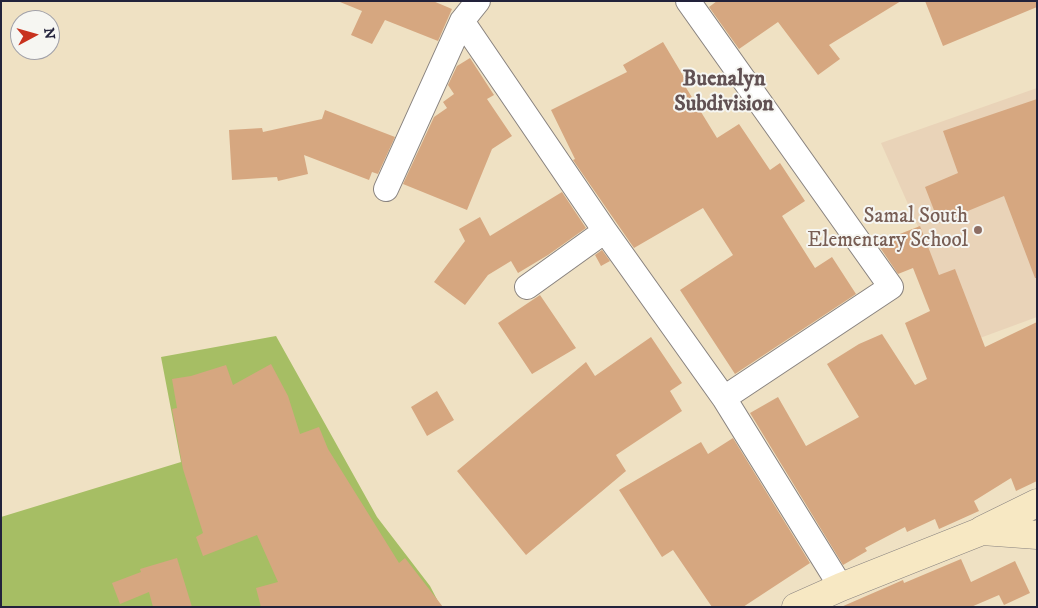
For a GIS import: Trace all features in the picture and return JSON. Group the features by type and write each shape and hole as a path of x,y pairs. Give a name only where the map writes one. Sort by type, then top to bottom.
{"main road":[{"path":"796,607 982,531 1037,503"},
{"path":"982,531 1037,535"}],"street":[{"path":"386,189 462,22 478,1"},
{"path":"688,1 891,287 724,398"},
{"path":"462,22 605,231 724,398 841,587"},
{"path":"527,288 605,231"}],"shaded area":[{"name":"Samal South Elementary School","path":"1037,88 1037,317 969,342 881,143"}],"green space":[{"path":"276,336 377,517 430,586 441,607 1,607 1,517 181,462 161,357"}],"building":[{"path":"341,1 433,1 452,9 438,41 385,20 372,44 351,35 362,11"},
{"path":"717,1 901,1 829,45 840,59 818,75 778,22 739,49 709,7"},
{"path":"925,1 1037,1 1037,7 943,46"},
{"path":"663,42 688,84 685,86 717,138 739,124 770,170 780,163 805,201 782,216 815,268 832,257 856,294 735,374 680,290 733,255 703,208 634,248 573,160 575,159 551,110 627,72 623,65"},
{"path":"470,58 494,95 487,99 512,136 492,149 467,210 403,184 434,117 447,108 443,102 454,94 448,85 457,66"},
{"path":"1037,99 1037,278 1035,278 1004,196 939,223 925,187 958,173 943,131"},
{"path":"325,110 395,137 378,174 372,172 369,180 304,155 308,174 278,181 277,177 232,180 229,130 262,128 263,132 322,119"},
{"path":"562,192 586,228 548,255 518,273 511,261 488,275 465,305 434,282 465,241 459,229 480,217 490,236"},
{"path":"920,226 939,275 955,269 985,347 1037,322 1037,481 1016,491 1011,478 974,501 979,511 939,529 935,519 907,532 905,527 865,548 867,551 843,565 750,413 778,397 806,446 859,417 827,364 859,344 882,334 915,385 927,379 905,323 930,311 913,268 898,274 877,243"},
{"path":"602,250 610,261 601,266 595,255"},
{"path":"540,295 576,348 532,374 498,323"},
{"path":"651,337 682,383 670,391 682,411 616,455 626,471 526,555 457,471 586,362 595,376"},
{"path":"271,364 288,396 300,434 319,427 328,449 399,563 405,558 443,607 261,607 256,588 278,582 257,535 203,556 196,537 203,533 183,469 172,409 177,408 172,379 191,376 226,365 233,385"},
{"path":"437,391 454,420 427,436 411,407"},
{"path":"733,438 810,563 743,607 712,607 673,550 662,557 619,490 701,442 708,454"},
{"path":"177,558 192,607 153,607 149,592 120,604 112,583 141,572 140,569"},
{"path":"961,559 971,582 1015,561 1030,593 1004,605 999,595 971,607 841,607 903,580 904,583"}],"place":[{"name":"Samal South Elementary School","path":"978,230"}],"district":[{"name":"Buenalyn Subdivision","path":"724,92"}]}
